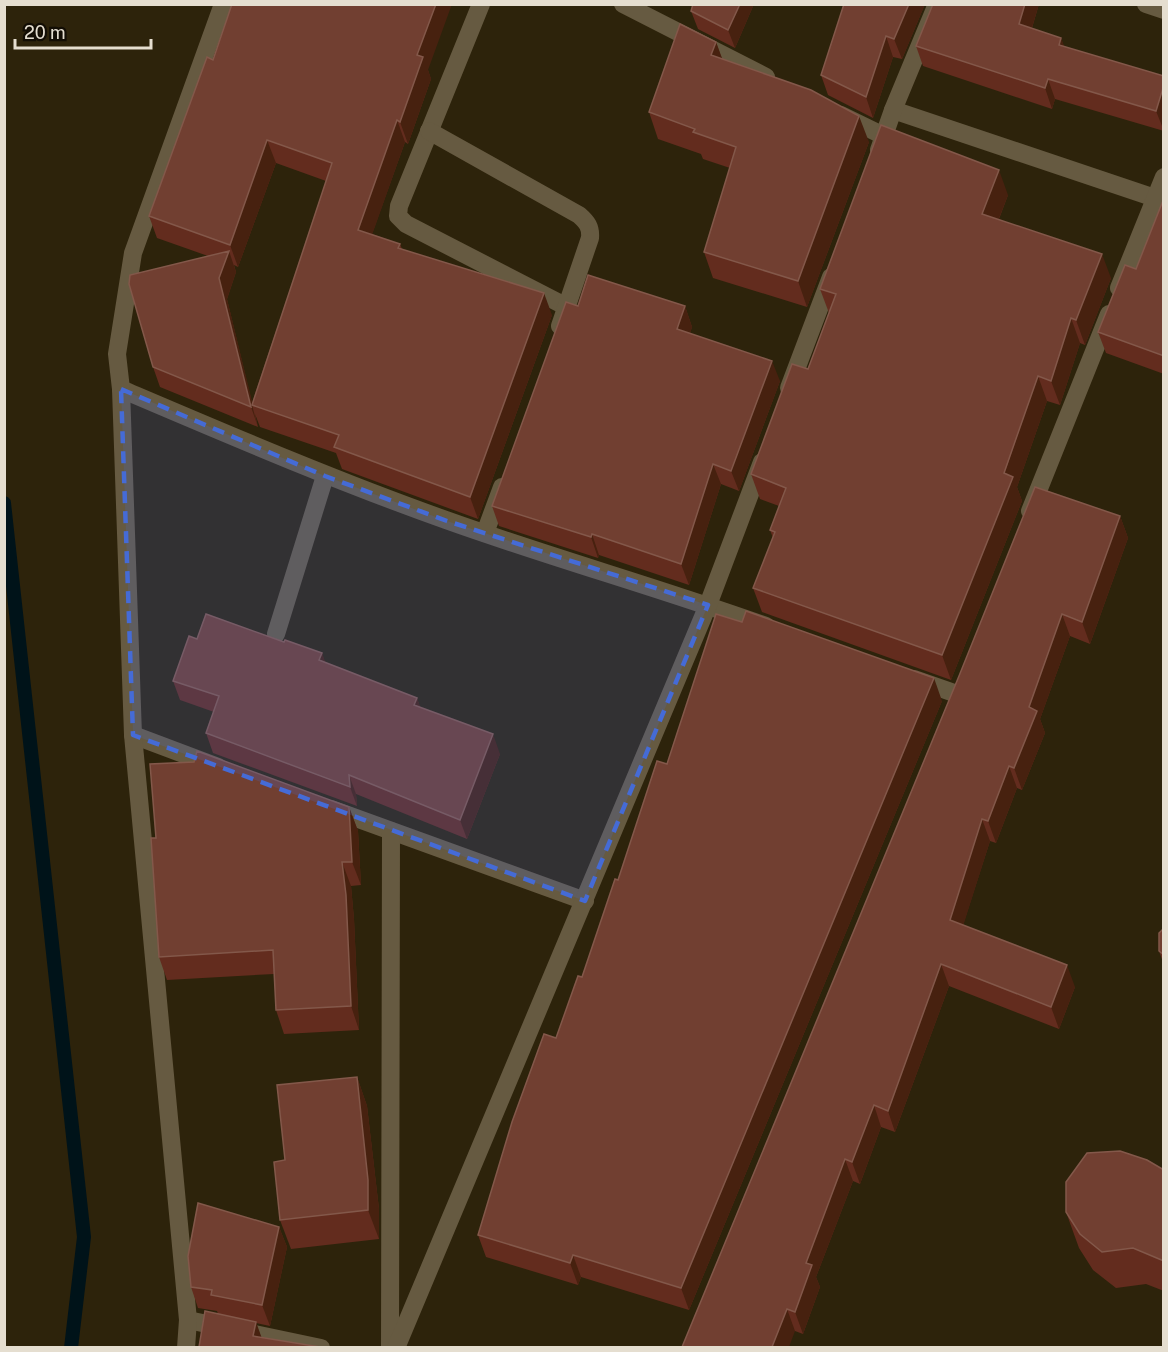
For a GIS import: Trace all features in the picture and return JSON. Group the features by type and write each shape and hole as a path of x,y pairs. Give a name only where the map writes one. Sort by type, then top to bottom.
{"street":[{"path":"186,1347 188,1320 133,735 121,389 117,354 134,253 223,4"},
{"path":"481,4 399,206 398,216 406,224 567,307"},
{"path":"623,4 777,83"},
{"path":"871,170 937,4"},
{"path":"1146,4 1164,10"},
{"path":"830,110 884,136"},
{"path":"893,110 1155,198"},
{"path":"429,131 579,215 587,222 591,230 591,238 555,339"},
{"path":"1023,529 1164,177"},
{"path":"783,404 838,259"},
{"path":"121,389 325,476 485,533 784,632"},
{"path":"396,1347 708,605 767,449"},
{"path":"485,533 509,469"},
{"path":"276,634 325,476"},
{"path":"903,675 957,694"},
{"path":"133,735 234,772"},
{"path":"312,802 585,901"},
{"path":"390,1347 391,831"},
{"path":"188,1320 321,1347"}],"highlighted area":[{"path":"121,389 325,476 447,521 708,605 585,901 133,735"}],"building":[{"path":"232,4 436,4 417,55 423,57 400,122 397,120 358,230 400,244 398,248 544,293 470,497 334,447 339,435 252,405 332,163 267,140 230,245 149,216 207,57 213,60"},
{"path":"693,4 740,4 728,30 691,11"},
{"path":"844,4 909,4 894,39 886,36 866,97 821,75"},
{"path":"933,4 1025,4 1019,24 1061,38 1059,45 1164,76 1164,85 1156,111 1048,79 1045,88 916,46"},
{"path":"680,24 716,42 711,55 811,90 859,116 798,281 704,252 736,147 693,132 695,129 649,112"},
{"path":"881,125 999,170 982,214 1102,254 1076,320 1071,318 1051,381 1038,376 1004,473 1013,477 942,655 753,588 775,532 770,530 786,488 751,474 792,364 808,369 836,294 820,289"},
{"path":"1164,198 1164,356 1098,332 1125,265 1136,269"},
{"path":"229,251 219,278 251,407 153,367 129,284 130,275"},
{"path":"588,275 685,306 677,329 772,361 731,471 713,464 681,564 592,534 591,537 492,506 566,302 578,306"},
{"path":"1035,487 1120,516 1082,622 1062,614 1029,707 1037,711 1014,768 1009,766 988,821 982,819 950,920 1067,965 1051,1007 941,964 888,1111 874,1105 852,1162 845,1159 806,1263 812,1265 795,1312 787,1309 772,1347 682,1347 959,676"},
{"path":"746,611 934,678 681,1288 573,1255 570,1263 478,1235 512,1122 544,1034 556,1038 578,976 582,977 615,879 618,880 657,761 667,764 716,614 742,622"},
{"path":"206,614 322,653 319,660 417,698 414,705 493,734 460,820 349,775 350,787 206,733 219,696 173,681 189,636 197,639"},
{"path":"197,751 349,807 352,862 342,862 346,895 351,1006 276,1010 273,950 159,957 151,838 156,838 150,764 194,762"},
{"path":"1164,928 1164,955 1159,951 1159,933"},
{"path":"357,1077 368,1180 368,1210 280,1220 274,1162 285,1160 277,1085"},
{"path":"1120,1151 1147,1160 1164,1170 1164,1261 1133,1248 1102,1252 1080,1234 1066,1212 1066,1182 1087,1153"},
{"path":"198,1203 279,1227 262,1305 211,1295 212,1290 191,1287 188,1256"},
{"path":"205,1311 256,1322 253,1336 320,1347 199,1347"}],"waterway":[{"path":"4,503 84,1237 71,1348"}]}
